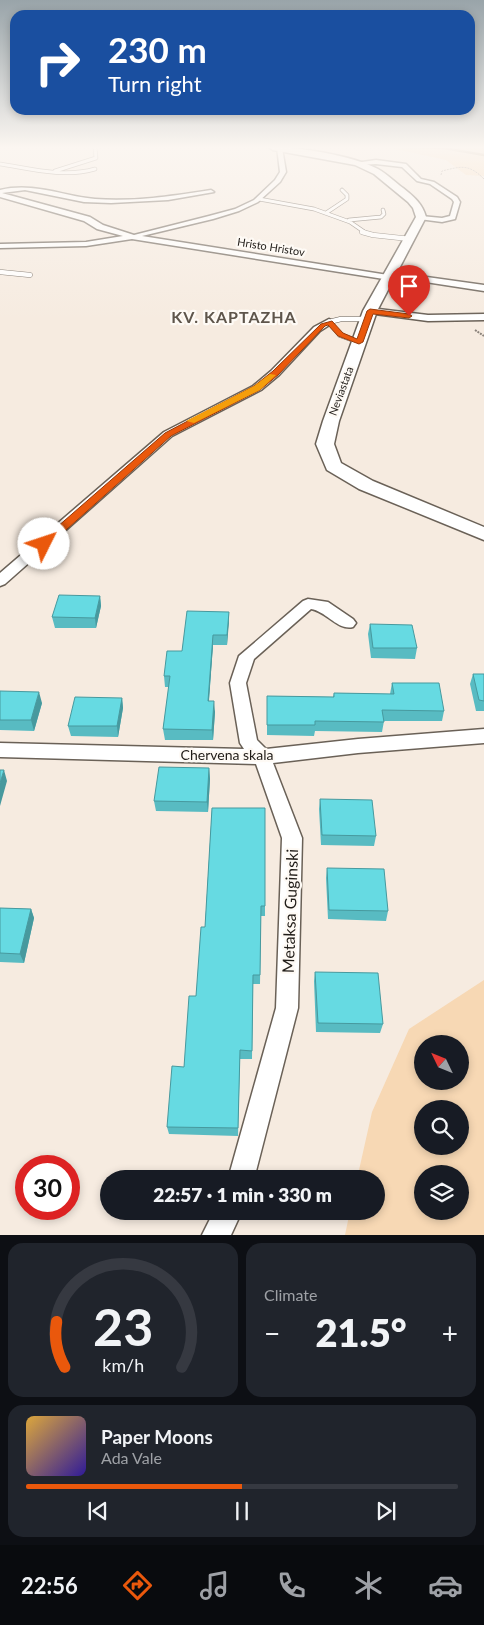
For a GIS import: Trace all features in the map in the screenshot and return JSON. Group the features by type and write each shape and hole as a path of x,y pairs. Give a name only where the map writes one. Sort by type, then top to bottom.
{"street":[{"path":"39,205 87,219 100,227 132,237 237,210 248,205"},
{"path":"416,205 421,218 446,220 454,216 455,205"},
{"name":"Neviastata","path":"421,218 369,315 331,421 325,444 333,466 366,485 484,534"},
{"name":"Hristo Hristov","path":"0,246 86,244 132,237 390,276 484,288"},
{"path":"369,315 428,318 484,317"},
{"path":"0,581 168,434 257,388 275,373 317,329 329,322"},
{"name":"Metaksa Guginski","path":"243,1170 287,1008 292,838 262,757 249,743 238,683 247,656 308,604 323,606 348,623"},
{"name":"Chervena skala","path":"0,750 262,757 358,746 484,736"},
{"path":"216,1235 224,1220"}],"lane":[{"path":"290,205 314,209 347,220 363,232 410,238"},
{"path":"326,213 339,205"},
{"path":"347,220 381,217 384,214 383,210"},
{"path":"0,272 30,275"},
{"path":"359,342 340,335 329,322 369,315"}],"shaded area":[{"path":"484,980 484,1235 345,1235 348,1220 385,1220 385,1170 359,1170 372,1112 409,1029"}],"building":[{"path":"59,595 100,596 95,618 52,617"},
{"path":"187,611 229,612 227,635 213,635 208,701 214,701 212,730 163,729 170,676 164,676 167,651 182,651"},
{"path":"370,624 412,625 417,648 373,648"},
{"path":"473,674 484,674 484,701 479,700"},
{"path":"392,683 439,683 444,711 382,710 384,722 315,721 315,725 267,725 267,696 334,697 334,693 394,694"},
{"path":"0,691 39,692 31,720 0,720"},
{"path":"75,697 122,698 117,726 68,726"},
{"path":"159,767 209,768 207,802 154,801"},
{"path":"0,770 4,770 0,783"},
{"path":"320,799 372,800 376,836 322,835"},
{"path":"212,808 265,808 265,906 261,906 260,975 253,975 252,1051 240,1050 238,1128 167,1127 172,1066 184,1067 189,996 196,996 201,927 205,927"},
{"path":"327,868 384,869 388,911 329,910"},
{"path":"0,908 31,909 20,954 0,953"},
{"path":"315,972 378,973 383,1024 318,1023"}],"slow traffic":[{"path":"191,421 257,388 273,375"}],"district":[{"name":"KV. KAPTAZHA","path":"234,317"}],"route":[{"path":"44,544 168,434 257,388 275,373 323,325 329,322 340,335 359,342 370,311 409,316"}]}
